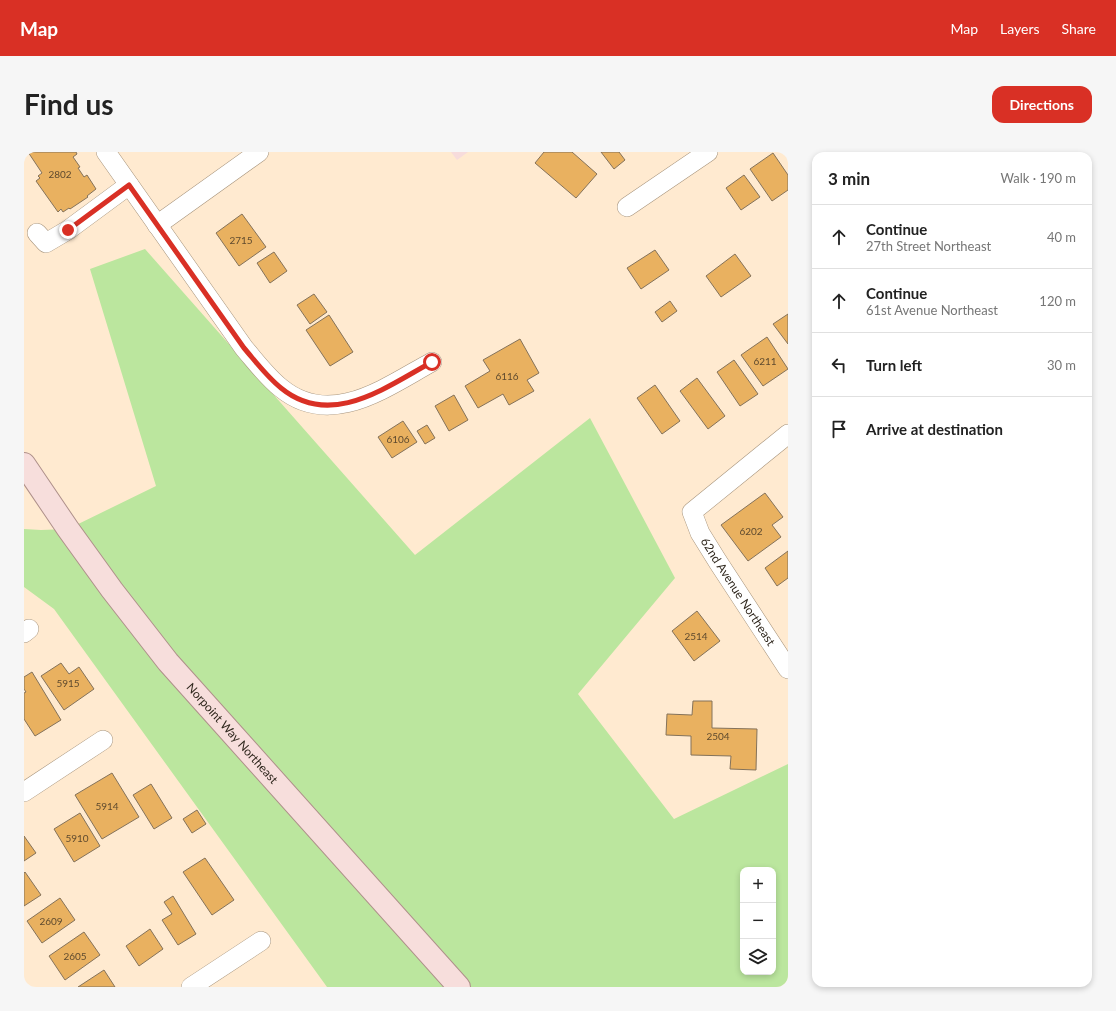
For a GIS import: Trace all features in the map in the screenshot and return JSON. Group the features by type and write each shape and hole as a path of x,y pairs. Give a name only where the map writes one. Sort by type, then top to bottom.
{"main road":[{"name":"Norpoint Way Northeast","path":"24,464 112,590 168,662 459,987"}],"street":[{"path":"106,152 244,348 280,388 289,394 300,400 325,406 344,404 362,399 432,362"},
{"path":"157,225 259,152"},
{"path":"627,208 708,152"},
{"path":"37,233 46,243 68,230 129,185"},
{"name":"62nd Avenue Northeast","path":"788,434 692,512 700,533 788,669"},
{"path":"24,792 103,740"},
{"path":"191,987 261,941"}],"shaded area":[{"path":"451,152 468,152 457,160"}],"green space":[{"path":"145,249 415,555 590,418 675,578 578,694 674,819 788,764 788,987 327,987 54,609 24,587 24,529 68,529 156,486 90,269"}],"building":[{"path":"28,152 76,152 77,154 73,157 80,167 78,168 84,177 87,175 96,189 87,196 88,197 70,209 69,208 63,212 61,209 58,212 36,181 40,178 38,176 42,173"},
{"path":"544,152 572,152 597,174 576,198 535,163"},
{"path":"601,152 619,152 625,160 614,169"},
{"path":"773,153 788,175 788,190 772,201 750,169"},
{"path":"744,175 760,197 741,210 726,188"},
{"path":"242,214 266,247 239,266 216,233"},
{"path":"655,250 669,270 641,289 627,268"},
{"path":"274,252 287,271 270,283 257,263"},
{"path":"735,254 751,276 721,297 706,276"},
{"path":"314,294 327,312 310,324 297,305"},
{"path":"670,301 677,311 662,322 655,312"},
{"path":"788,314 788,344 773,324"},
{"path":"329,315 353,352 330,366 306,330"},
{"path":"767,337 788,369 763,386 741,355"},
{"path":"520,339 539,373 527,380 534,391 509,405 503,394 478,408 465,386 490,371 483,360"},
{"path":"734,360 758,394 740,406 717,372"},
{"path":"697,378 725,416 708,429 680,391"},
{"path":"655,385 680,421 662,434 637,398"},
{"path":"454,395 468,420 449,431 435,406"},
{"path":"403,421 417,442 392,458 378,437"},
{"path":"427,425 435,438 425,444 417,431"},
{"path":"765,493 783,517 772,525 781,537 748,561 721,525"},
{"path":"788,551 788,578 777,586 765,568"},
{"path":"697,611 720,641 694,661 672,631"},
{"path":"61,663 69,674 79,667 94,689 64,710 41,676"},
{"path":"32,672 61,720 35,736 24,719 24,693 26,692 24,689 24,677"},
{"path":"693,701 712,701 712,728 757,729 756,770 730,769 731,756 691,755 691,736 666,735 667,714 692,715"},
{"path":"112,773 139,817 102,839 75,795"},
{"path":"151,784 172,818 154,829 133,795"},
{"path":"197,810 206,824 192,833 183,819"},
{"path":"80,813 100,846 74,862 54,829"},
{"path":"24,836 36,853 24,861"},
{"path":"205,858 234,900 212,915 183,872"},
{"path":"25,872 41,895 24,906 24,873"},
{"path":"173,896 196,934 178,945 162,920 172,914 164,902"},
{"path":"60,898 75,920 42,943 27,921"},
{"path":"150,929 163,949 139,966 126,946"},
{"path":"84,932 100,955 65,980 49,956"},
{"path":"104,970 115,987 78,987"}],"route":[{"path":"68,230 129,185 244,348 280,388 300,400 325,406 344,404 362,399 432,362"}]}
